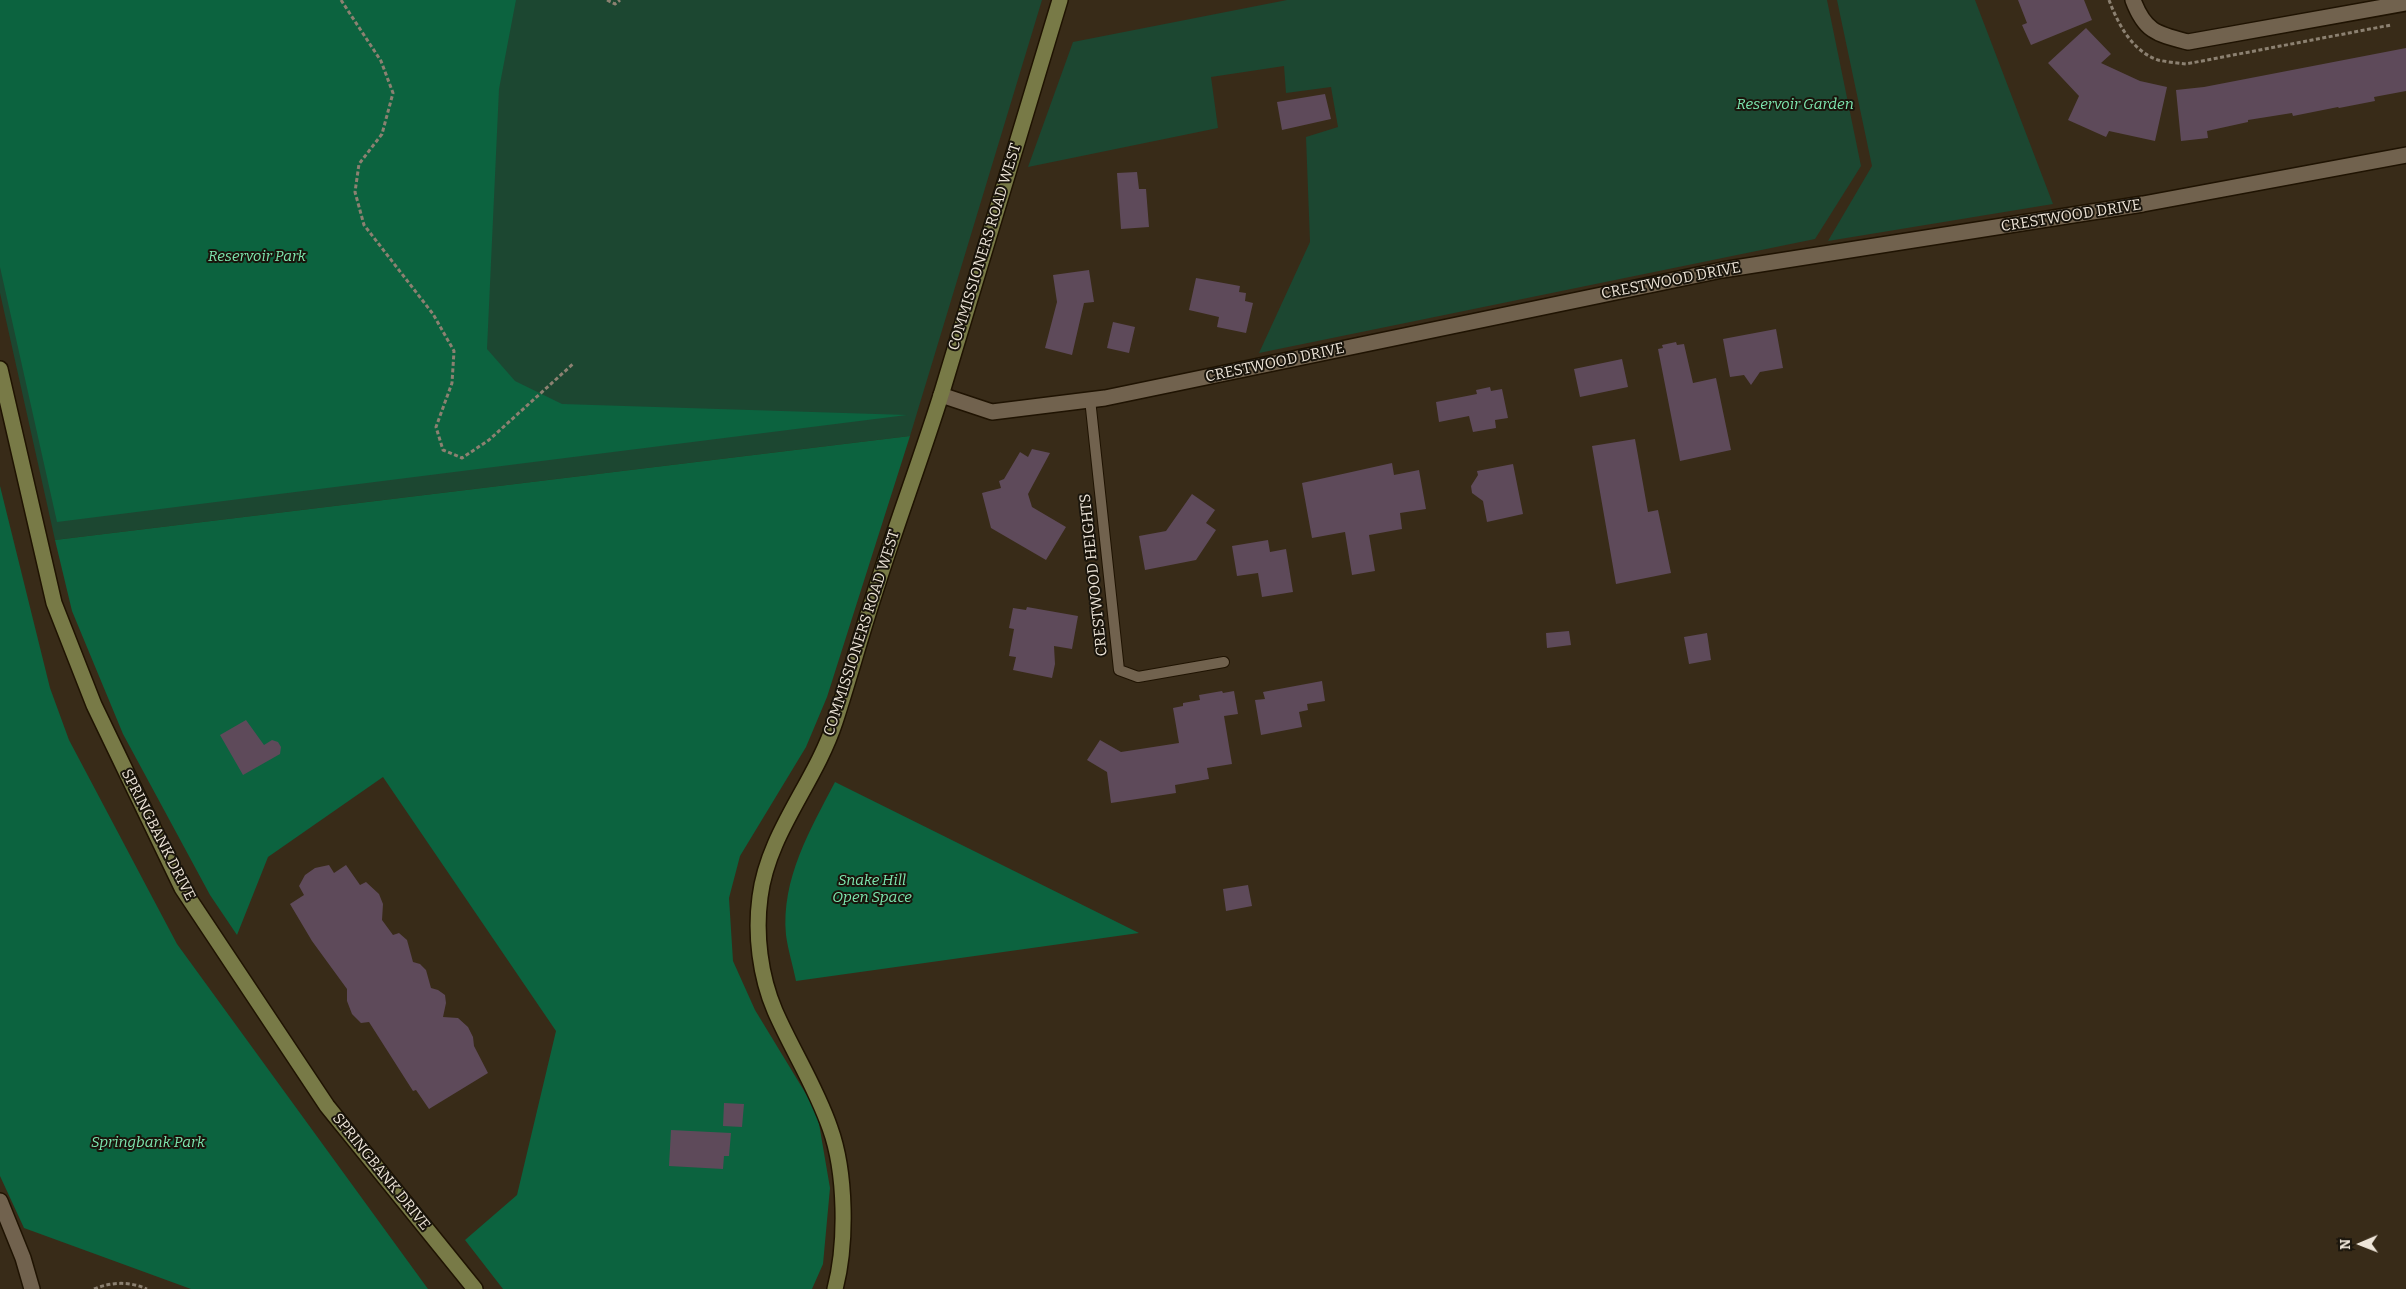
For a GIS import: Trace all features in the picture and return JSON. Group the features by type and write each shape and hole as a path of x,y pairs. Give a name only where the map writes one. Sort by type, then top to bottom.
{"main road":[{"name":"COMMISSIONERS ROAD WEST","path":"835,1289 841,1267 844,1198 832,1131 774,1008 764,974 758,932 760,895 774,844 797,804 833,728 875,591 941,394 1060,0"},
{"name":"SPRINGBANK DRIVE","path":"0,369 54,603 94,706 182,888 327,1106 474,1289"}],"street":[{"path":"2133,0 2138,14 2157,34 2188,42 2346,7 2406,3"},
{"name":"CRESTWOOD DRIVE","path":"941,394 992,412 1090,399 1722,270 2144,204 2406,155"},
{"path":"0,1201 24,1258 32,1289"}],"lane":[{"name":"CRESTWOOD HEIGHTS","path":"1090,399 1119,670 1138,677 1224,662"}],"path":[{"path":"341,0 381,62 393,93 382,134 359,164 355,192 364,225 433,314 454,351 452,383 436,427 443,450 462,458 489,440 574,363"},
{"path":"606,0 615,4 620,0"},
{"path":"94,1289 110,1283 136,1284 147,1289"}],"green space":[{"name":"Reservoir Park","path":"0,0 1042,0 910,436 55,540 0,293"},
{"path":"0,0 516,0 499,89 487,349 515,381 562,404 907,415 57,522 0,267"},
{"name":"Reservoir Garden","path":"1287,0 1827,0 1861,166 1815,239 1259,353 1310,242 1306,137 1338,127 1331,87 1286,93 1284,66 1211,77 1218,128 1028,167 1073,42"},
{"path":"1837,0 1975,0 2053,204 1828,241 1872,166"},
{"path":"910,436 827,697 806,747 740,856 729,898 733,961 755,1010 817,1112 830,1188 823,1264 812,1289 503,1289 465,1240 517,1195 556,1031 383,777 268,857 237,935 210,895 123,734 72,611 55,540"},
{"name":"Springbank Park","path":"0,486 50,688 69,740 177,944 428,1289 191,1289 24,1228 0,1176"},
{"name":"Snake Hill Open Space","path":"835,782 1139,933 796,981 786,935 788,894 799,856"}],"building":[{"path":"2018,0 2084,0 2092,20 2031,45 2022,25 2027,23"},
{"path":"2086,28 2111,54 2101,63 2140,81 2167,87 2155,141 2109,131 2106,137 2068,120 2079,96 2048,63"},
{"path":"2406,48 2406,91 2374,97 2375,101 2339,108 2293,116 2292,113 2248,120 2248,122 2207,131 2208,138 2181,141 2176,90 2204,87"},
{"path":"1325,94 1331,119 1282,130 1277,102"},
{"path":"1137,172 1139,189 1146,189 1149,227 1121,229 1117,173"},
{"path":"1089,270 1094,302 1084,303 1072,355 1045,348 1057,302 1053,275"},
{"path":"1196,278 1240,286 1239,292 1246,293 1245,301 1253,303 1246,333 1217,327 1219,317 1189,310"},
{"path":"1113,322 1135,327 1129,353 1107,348"},
{"path":"1776,329 1783,368 1760,372 1751,385 1744,375 1730,377 1723,339"},
{"path":"1676,342 1677,345 1684,344 1693,383 1716,378 1731,450 1680,461 1658,349 1663,348 1662,345"},
{"path":"1622,359 1628,387 1580,397 1574,369"},
{"path":"1490,387 1491,391 1502,389 1508,418 1495,420 1496,428 1473,432 1469,416 1439,422 1436,402 1477,394 1476,390"},
{"path":"1635,439 1648,512 1658,510 1671,573 1616,584 1592,446"},
{"path":"1032,449 1050,453 1028,494 1032,507 1066,527 1046,560 991,528 982,493 1001,488 999,481 1004,479 1020,452 1028,457"},
{"path":"1392,463 1394,475 1419,470 1426,509 1400,513 1402,529 1369,535 1375,571 1352,575 1345,532 1312,538 1302,483"},
{"path":"1513,464 1523,514 1487,522 1483,501 1472,493 1471,486 1478,475 1477,471"},
{"path":"1192,494 1215,510 1206,523 1216,530 1196,560 1145,570 1139,536 1166,531"},
{"path":"1268,540 1270,552 1286,549 1293,592 1262,597 1258,573 1237,576 1232,546"},
{"path":"1027,607 1078,616 1072,649 1054,646 1055,664 1052,678 1013,670 1016,657 1009,656 1014,629 1009,628 1013,608 1026,610"},
{"path":"1569,631 1571,645 1547,648 1546,633"},
{"path":"1707,633 1711,660 1689,664 1684,637"},
{"path":"1322,681 1325,701 1307,704 1308,710 1299,712 1302,727 1261,735 1255,700 1265,699 1263,692"},
{"path":"1222,691 1223,693 1234,691 1238,714 1224,716 1232,764 1207,768 1209,779 1175,785 1176,793 1111,803 1107,772 1087,760 1100,740 1121,752 1179,743 1173,708 1183,706 1183,703 1200,700 1199,695"},
{"path":"246,720 264,745 272,740 278,742 281,747 280,754 243,775 220,735"},
{"path":"329,865 334,873 346,865 360,885 366,882 379,894 383,904 382,920 393,935 399,933 407,940 413,962 420,964 426,970 431,988 445,995 446,1003 443,1017 458,1018 468,1027 473,1037 474,1046 488,1073 429,1109 416,1090 413,1091 369,1022 361,1023 352,1014 347,1001 347,989 312,941 290,904 304,895 299,886 305,875 315,868"},
{"path":"1248,885 1252,906 1226,911 1223,889"},
{"path":"724,1103 744,1104 742,1127 723,1126"},
{"path":"671,1130 731,1133 729,1156 724,1156 723,1169 669,1166"}]}
